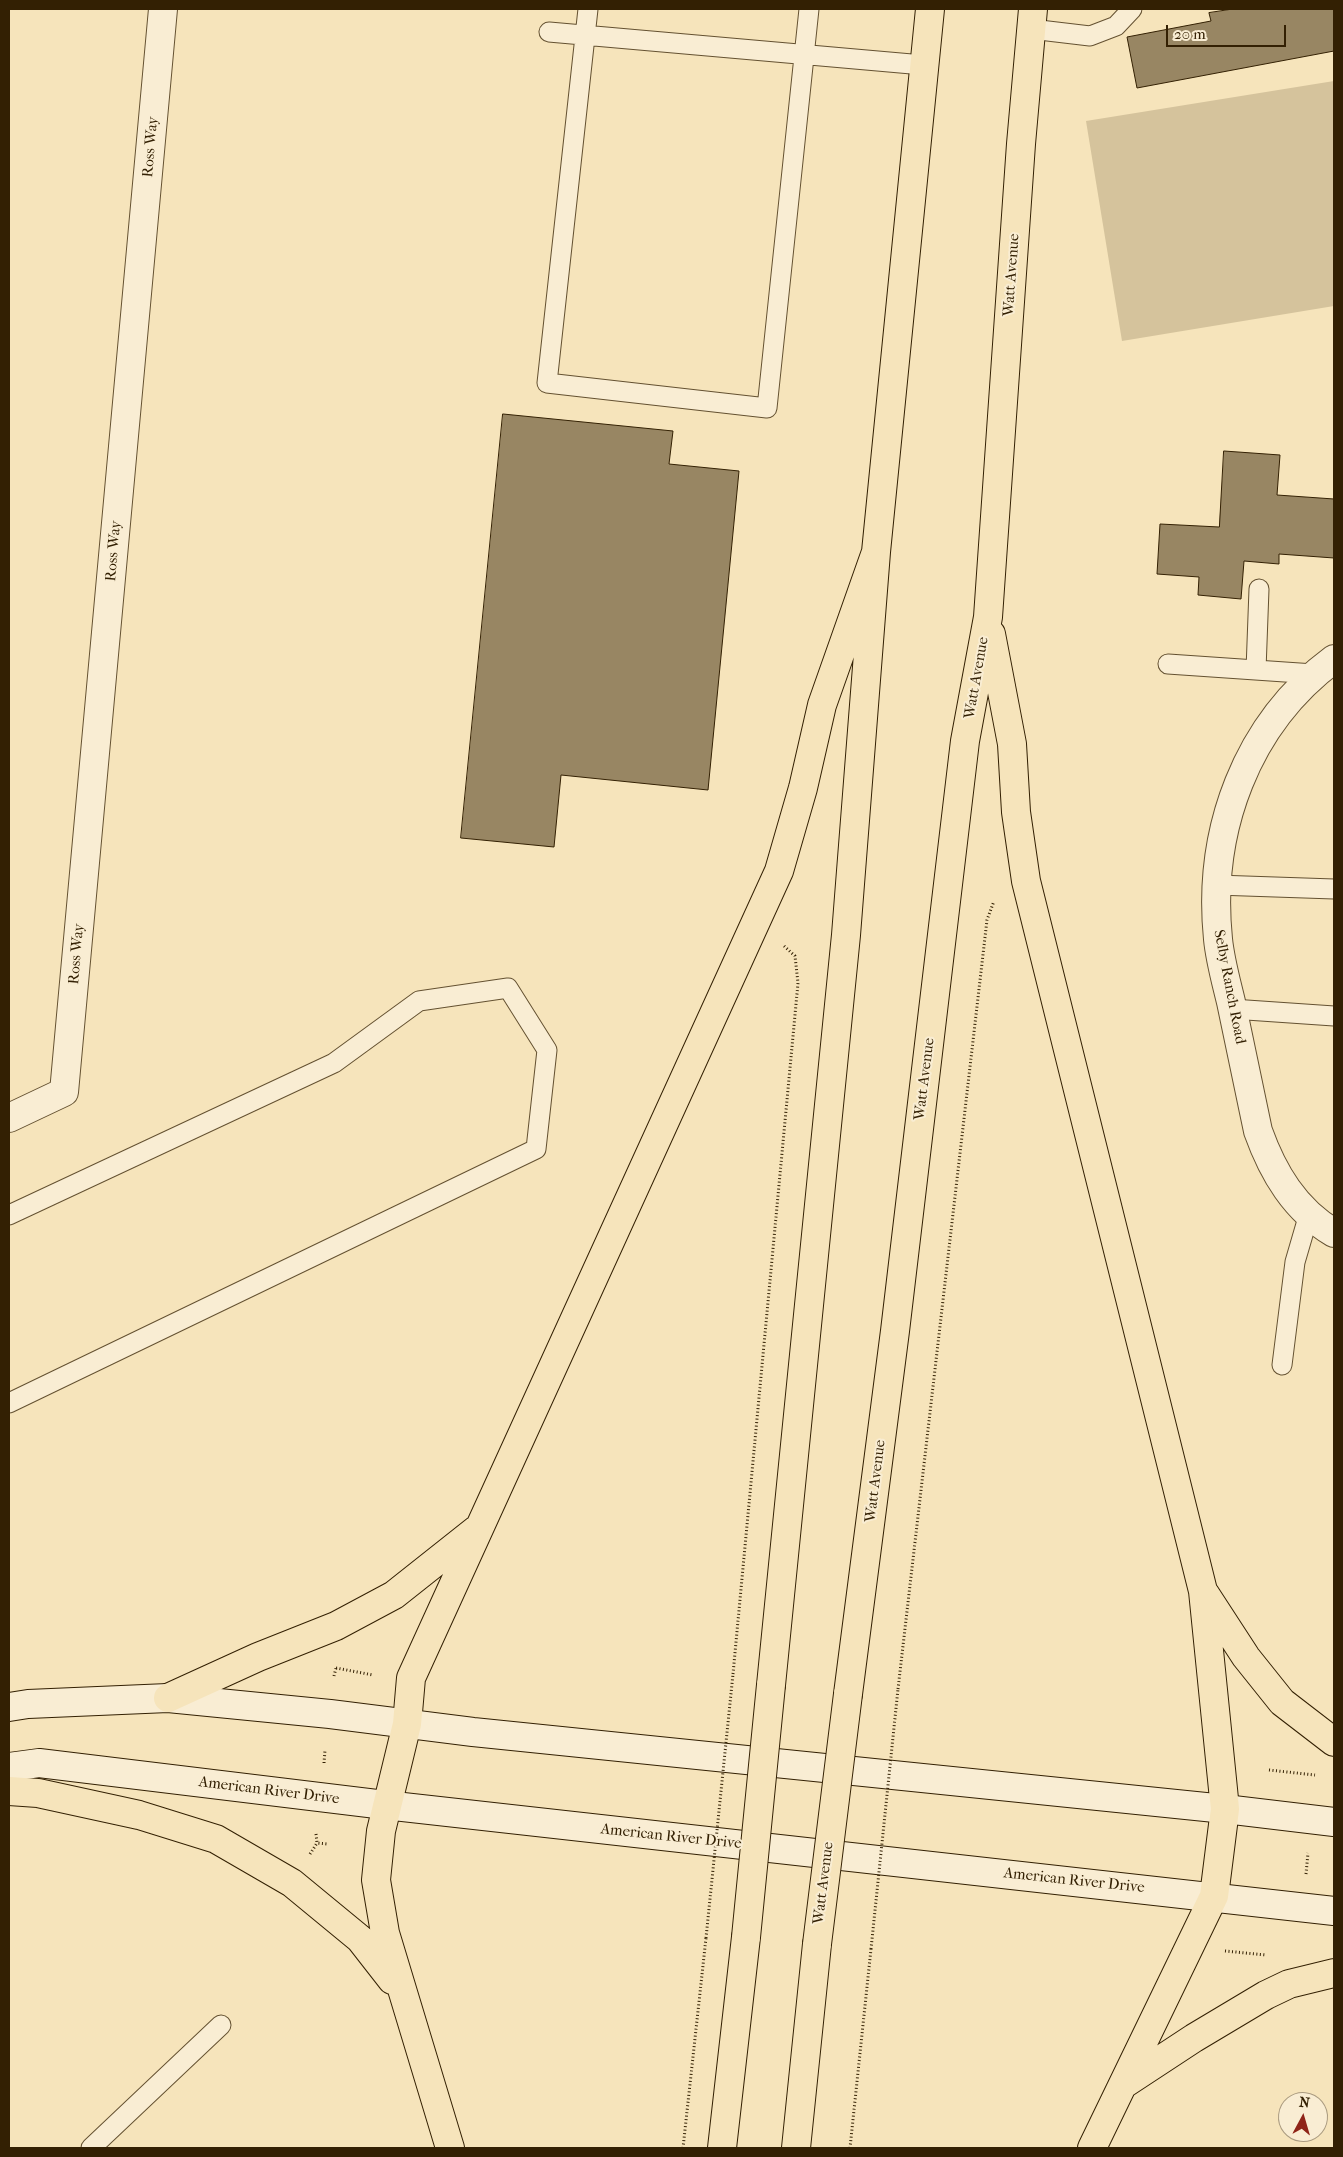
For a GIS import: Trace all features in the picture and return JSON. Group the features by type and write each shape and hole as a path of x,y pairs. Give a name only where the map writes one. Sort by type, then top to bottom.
{"main road":[{"path":"722,2148 746,1937 846,935 876,552 930,9"},
{"name":"Watt Avenue","path":"796,2148 817,1944 895,1331 965,741 988,617 1032,19"},
{"path":"450,2148 384,1933 376,1880 380,1831 406,1724 411,1678 780,871 803,788 822,705 876,552"},
{"path":"988,617 1012,744 1016,812 1026,881 1203,1591 1225,1809 1214,1896 1092,2148"},
{"path":"168,1698 258,1657 336,1626 394,1596 481,1526"},
{"path":"1203,1591 1246,1657 1282,1702 1334,1742"},
{"path":"9,1790 38,1793 139,1815 216,1839 292,1883 360,1940 401,1991"},
{"path":"1123,2084 1266,1994 1289,1984 1334,1973"}],"street":[{"name":"Ross Way","path":"9,1118 64,1092 163,9"},
{"name":"Selby Ranch Road","path":"1324,667 1272,721 1241,776 1223,831 1216,885 1218,940 1258,1131 1268,1158 1281,1183 1301,1207 1322,1226 1334,1233"},
{"path":"9,1707 28,1704 168,1698 1334,1822"},
{"name":"American River Drive","path":"9,1767 39,1763 385,1805 1214,1896 1334,1911"}],"lane":[{"path":"588,9 547,383 767,408 809,9"},
{"path":"1032,19 1090,36 1116,26 1132,9"},
{"path":"549,32 924,65"},
{"path":"1256,670 1259,589"},
{"path":"1168,664 1256,670 1324,667"},
{"path":"1216,885 1334,889"},
{"path":"9,1215 334,1063 418,1001 508,988 546,1050 536,1149 9,1403"},
{"path":"1232,1009 1334,1016"},
{"path":"1282,1365 1295,1262 1309,1214"},
{"path":"91,2148 221,2025"}],"path":[{"path":"850,2148 898,1689 987,920 994,900 1000,895"},
{"path":"684,2148 733,1674 798,983 795,956 776,939"},
{"path":"336,1668 373,1676"},
{"path":"323,1766 326,1742"},
{"path":"1314,1782 1317,1768"},
{"path":"1269,1770 1315,1774"},
{"path":"316,1834 317,1843 327,1844"},
{"path":"1305,1877 1308,1853"},
{"path":"1222,1951 1268,1955"}],"shaded area":[{"path":"1334,81 1334,306 1122,341 1086,121"}],"building":[{"path":"1233,9 1334,9 1334,51 1137,88 1127,37 1211,21 1209,13"},
{"path":"503,414 673,431 669,464 739,471 708,790 561,775 554,847 461,838"},
{"path":"1224,451 1280,455 1277,495 1334,499 1334,558 1279,554 1279,564 1244,561 1241,599 1198,595 1199,577 1157,574 1160,524 1219,527"}]}
